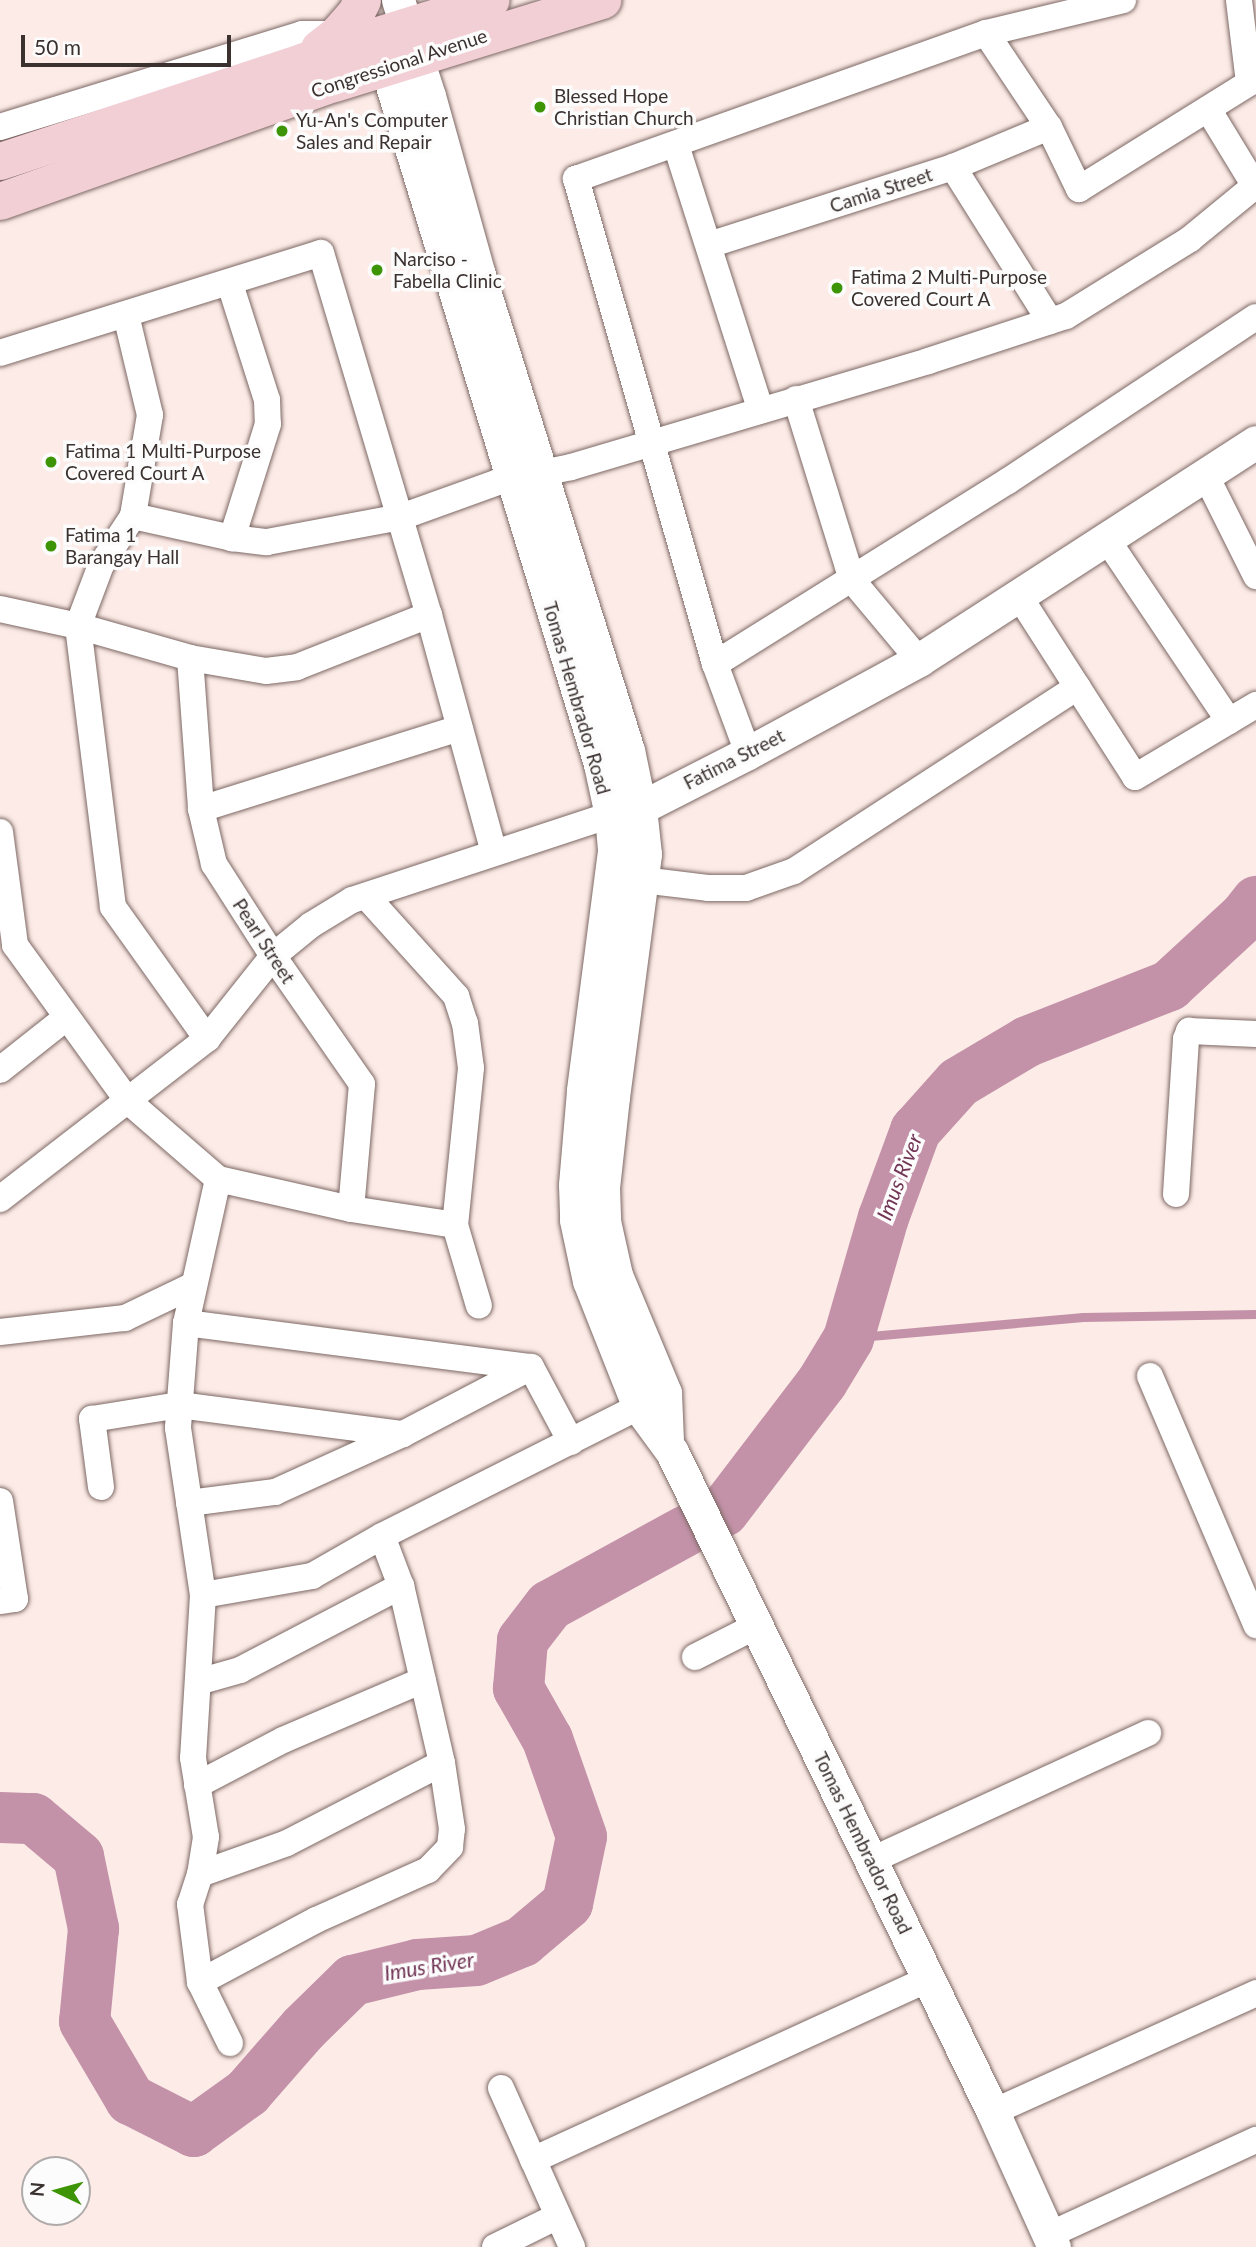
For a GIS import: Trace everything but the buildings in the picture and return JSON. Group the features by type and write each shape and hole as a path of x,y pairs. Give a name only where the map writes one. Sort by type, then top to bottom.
{"main road":[{"path":"301,62 338,33 363,0"},
{"name":"Congressional Avenue","path":"0,201 491,0"},
{"name":"Congressional Avenue","path":"0,161 301,62 397,37 602,0"}],"street":[{"name":"Tomas Hembrador Road","path":"363,0 397,37 526,477 628,750 626,811 614,851 583,1091 575,1185 576,1220 589,1281 652,1400"},
{"path":"747,753 715,664 576,179 986,33 1123,0"},
{"path":"986,33 1049,127 1079,189 1249,83 1239,0"},
{"name":"Congressional Avenue","path":"0,127 302,34 338,33 397,37"},
{"path":"133,516 232,538 267,542 401,517 526,477 796,399 1066,316 1190,239 1255,186 1208,109"},
{"name":"Camia Street","path":"709,245 953,167 1049,127"},
{"path":"676,145 760,408"},
{"path":"953,167 1050,321"},
{"path":"0,353 321,254 401,517 494,852"},
{"path":"230,284 267,400 268,424 232,538"},
{"path":"126,315 150,415 133,516 101,565 78,626 113,907 207,1038"},
{"path":"715,664 852,580 1256,317"},
{"path":"796,399 852,580 919,660"},
{"name":"Fatima Street","path":"0,1199 207,1038 273,956 311,925 352,900 626,811 747,753 919,660 1108,541 1256,442"},
{"path":"1206,476 1256,576"},
{"path":"1108,541 1229,721"},
{"path":"1019,596 1135,777 1256,705"},
{"path":"0,610 78,626 190,658 266,671 296,667 429,615"},
{"name":"Pearl Street","path":"190,658 201,809 214,864 273,956 362,1084 351,1209"},
{"path":"642,880 708,888 746,888 794,871 1076,687"},
{"path":"201,809 460,728"},
{"name":"Tomas Hembrador Road","path":"626,811 645,854 613,1097 604,1187 604,1221 616,1275 652,1400 670,1447 872,1860 1052,2241"},
{"path":"0,832 15,945 128,1101 218,1179 351,1209 455,1225"},
{"path":"366,895 456,996 465,1023 471,1068 455,1225 479,1306"},
{"path":"0,1070 67,1017"},
{"path":"1176,1194 1186,1039 1189,1031 1256,1034"},
{"path":"218,1179 186,1323 178,1428 203,1595 193,1758 206,1837 200,1874 190,1904 200,1982 230,2043"},
{"path":"0,1332 125,1318 194,1285"},
{"path":"186,1323 531,1367"},
{"path":"531,1367 570,1442"},
{"path":"189,1503 275,1492 403,1434 531,1367"},
{"path":"1150,1376 1256,1625"},
{"path":"203,1595 312,1576 382,1536 652,1400"},
{"path":"101,1487 92,1419 179,1405 403,1434"},
{"path":"0,1501 15,1599 0,1601"},
{"path":"200,1982 316,1920 428,1870 450,1847 452,1829 442,1763 401,1586 382,1536"},
{"path":"198,1682 240,1670 401,1586"},
{"path":"695,1657 756,1626"},
{"path":"197,1785 283,1740 423,1679"},
{"path":"872,1860 1148,1733"},
{"path":"200,1874 287,1843 442,1763"},
{"path":"533,2160 929,1979"},
{"path":"993,2112 1256,1993"},
{"path":"500,2088 572,2247"},
{"path":"1052,2241 1256,2140"},
{"path":"495,2247 558,2217"}],"waterway":[{"name":"Imus River","path":"723,1511 822,1381 848,1338 883,1217 915,1130 958,1082 1027,1041 1169,985 1245,915 1256,901"},
{"path":"848,1338 1083,1317 1256,1314"},
{"name":"Imus River","path":"0,1817 33,1818 78,1856 93,1928 84,2021 130,2099 193,2131 247,2092 303,2028 352,1980 417,1964 476,1960 522,1941 567,1903 581,1836 547,1739 518,1688 522,1640 549,1605 686,1530"}],"place":[{"name":"Blessed Hope Christian Church","path":"540,107"},
{"name":"Yu-An's Computer Sales and Repair","path":"282,131"},
{"name":"Narciso - Fabella Clinic","path":"377,270"},
{"name":"Fatima 2 Multi-Purpose Covered Court A","path":"837,288"},
{"name":"Fatima 1 Multi-Purpose Covered Court A","path":"51,462"},
{"name":"Fatima 1 Barangay Hall","path":"51,546"}]}
